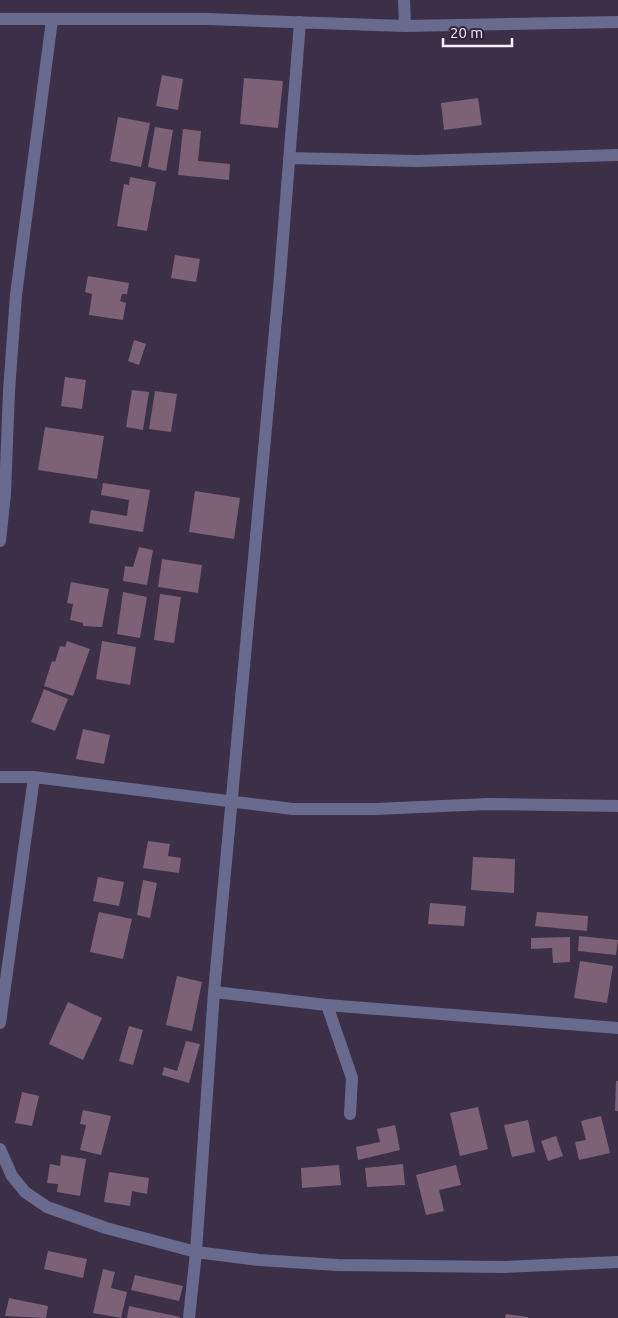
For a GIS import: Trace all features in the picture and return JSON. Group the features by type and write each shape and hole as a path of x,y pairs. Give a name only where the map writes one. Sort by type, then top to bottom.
{"street":[{"path":"404,0 405,26"},
{"path":"0,19 207,19 405,26 618,22"},
{"path":"0,541 5,494 9,391 16,295 52,20"},
{"path":"189,1318 196,1252 214,992 230,802 280,276 300,22"},
{"path":"289,158 416,161 618,155"},
{"path":"0,777 34,777 293,809 375,809 488,804 618,806"},
{"path":"0,1023 34,777"},
{"path":"214,992 327,1005 618,1028"},
{"path":"327,1005 352,1078 350,1114"},
{"path":"1,1153 12,1176 25,1192 46,1207 106,1228 196,1252 259,1260 338,1265 504,1267 618,1262"}],"building":[{"path":"162,75 183,79 178,110 156,106"},
{"path":"244,78 283,81 278,128 240,124"},
{"path":"478,98 482,125 444,130 441,103"},
{"path":"118,117 150,123 141,167 110,161"},
{"path":"155,127 173,130 166,171 148,167"},
{"path":"183,129 201,131 198,161 230,164 229,180 178,175"},
{"path":"130,177 156,182 147,231 117,226 124,184 129,185"},
{"path":"175,255 200,259 196,282 171,278"},
{"path":"88,276 129,283 127,294 122,294 120,301 126,303 123,320 89,315 92,294 85,292"},
{"path":"134,340 146,344 139,365 128,361"},
{"path":"65,377 86,380 82,409 61,406"},
{"path":"132,390 149,392 143,430 126,427"},
{"path":"155,391 177,394 171,432 149,429"},
{"path":"45,427 104,436 97,479 38,470"},
{"path":"103,483 150,490 143,532 89,523 91,510 127,516 129,500 101,495"},
{"path":"195,491 240,498 234,539 189,532"},
{"path":"139,547 153,550 147,585 123,581 125,566 133,567"},
{"path":"162,559 202,565 198,593 158,587"},
{"path":"71,582 109,589 102,627 83,626 83,623 70,620 73,604 67,603"},
{"path":"123,592 147,597 140,638 117,634"},
{"path":"160,594 181,597 174,643 154,640"},
{"path":"67,641 90,649 73,696 44,686 52,661 55,662 60,646 65,647"},
{"path":"102,641 136,647 130,685 96,679"},
{"path":"44,689 68,699 55,731 31,722"},
{"path":"83,729 110,735 104,764 76,759"},
{"path":"148,841 170,844 168,856 181,858 179,873 143,868"},
{"path":"473,857 515,859 514,893 471,890"},
{"path":"98,877 124,882 119,906 93,901"},
{"path":"143,880 157,883 150,918 137,915"},
{"path":"430,903 466,906 464,926 428,924"},
{"path":"99,912 132,919 123,959 90,952"},
{"path":"537,912 588,916 587,931 535,926"},
{"path":"579,936 618,940 616,955 578,951"},
{"path":"570,937 570,962 553,963 552,948 531,949 531,938"},
{"path":"580,961 613,966 607,1003 574,998"},
{"path":"177,976 202,982 192,1031 166,1025"},
{"path":"68,1002 102,1018 83,1060 49,1044"},
{"path":"129,1026 143,1030 133,1065 119,1061"},
{"path":"186,1041 200,1044 189,1083 162,1075 164,1067 177,1071"},
{"path":"616,1081 618,1081 618,1111 615,1111"},
{"path":"22,1092 39,1096 32,1126 15,1123"},
{"path":"478,1107 488,1149 460,1156 450,1113"},
{"path":"83,1110 111,1116 101,1155 80,1150 86,1125 80,1124"},
{"path":"601,1116 610,1153 579,1160 575,1142 586,1140 581,1121"},
{"path":"528,1120 535,1152 512,1157 504,1125"},
{"path":"395,1125 400,1150 358,1160 356,1147 380,1142 377,1129"},
{"path":"556,1136 563,1156 548,1161 541,1141"},
{"path":"61,1155 86,1159 80,1196 57,1192 58,1184 47,1183 50,1164 60,1166"},
{"path":"403,1164 405,1185 367,1187 365,1168"},
{"path":"339,1165 341,1185 302,1188 301,1168"},
{"path":"456,1165 461,1185 439,1190 444,1211 426,1215 416,1175"},
{"path":"109,1172 149,1178 147,1194 132,1191 130,1206 104,1202"},
{"path":"48,1251 87,1259 83,1278 44,1269"},
{"path":"103,1269 115,1272 111,1288 127,1292 121,1318 93,1313"},
{"path":"135,1275 183,1286 179,1301 131,1290"},
{"path":"9,1298 48,1306 46,1318 5,1316"},
{"path":"129,1306 180,1317 180,1318 127,1318"},
{"path":"506,1314 528,1317 528,1318 505,1318"}]}
